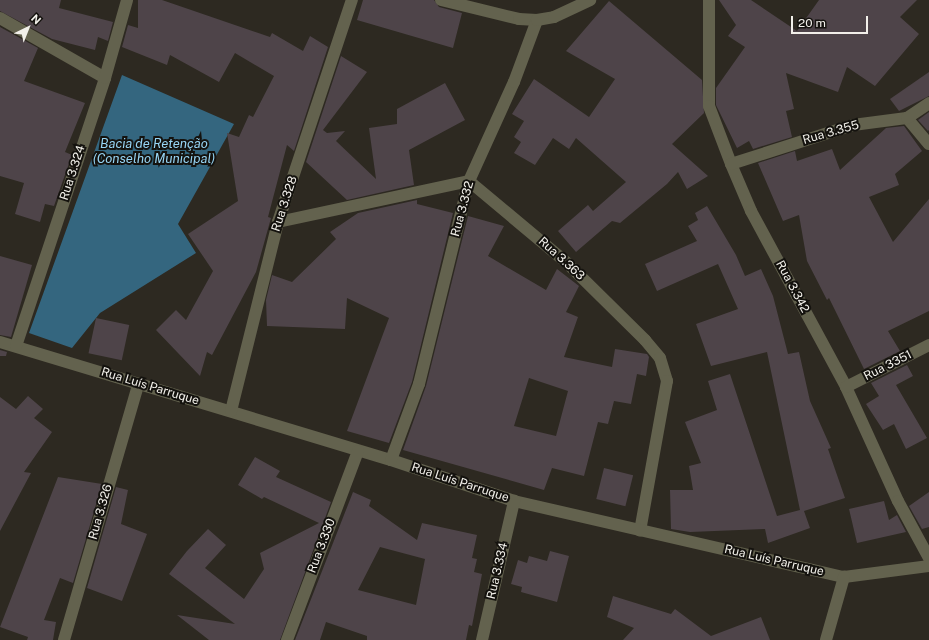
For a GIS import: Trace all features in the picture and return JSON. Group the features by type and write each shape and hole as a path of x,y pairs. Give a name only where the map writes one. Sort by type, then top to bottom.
{"street":[{"name":"Rua 3.324","path":"16,346 104,78 127,0"},
{"name":"Rua 3.328","path":"230,411 278,222 352,0"},
{"path":"441,0 519,19 537,20 554,17 590,0"},
{"name":"Rua 3.342","path":"709,0 709,106 731,164 751,211 846,387 898,501 929,558"},
{"path":"0,18 104,78"},
{"name":"Rua 3.332","path":"391,460 419,384 470,181 514,82 537,20"},
{"name":"Rua 3.355","path":"731,164 853,125 907,118 929,103"},
{"path":"907,118 929,144"},
{"path":"278,222 470,181"},
{"name":"Rua 3.363","path":"470,181 567,263 660,358 667,381 640,531"},
{"name":"Rua Luís Parruque","path":"0,342 138,385 230,411 391,460 514,501 844,577 929,566"},
{"name":"Rua 3351","path":"846,387 929,345"},
{"name":"Rua 3.326","path":"64,640 138,385"},
{"name":"Rua 3.330","path":"287,640 358,451"},
{"name":"Rua 3.334","path":"482,640 514,501"},
{"path":"826,640 844,577"}],"water":[{"name":"Bacia de Retenção (Conselho Municipal)","path":"122,75 234,124 178,224 196,253 100,313 72,348 29,333"}],"building":[{"path":"0,0 61,0 59,8 113,22 108,41 98,37 95,50 52,39 0,11"},
{"path":"138,0 162,0 270,37 272,33 303,51 310,36 328,47 294,151 287,145 268,217 271,218 256,272 212,355 207,352 200,376 156,330 176,310 186,320 213,271 188,234 238,201 227,133 239,137 249,115 253,117 274,76 235,53 219,82 170,55 167,65 122,47 128,25 138,28"},
{"path":"363,0 434,0 439,7 462,13 453,48 357,20"},
{"path":"719,0 751,0 797,31 819,0 917,0 900,17 919,34 875,86 847,67 838,92 786,73 794,109 786,111 792,137 753,149 749,141 737,148 716,105 716,88 745,47 728,36 736,25"},
{"path":"609,1 702,80 704,113 672,144 708,176 687,189 678,172 667,184 620,223 612,221 576,252 558,231 588,205 593,211 626,182 576,138 569,149 553,138 535,165 514,153 521,142 514,137 524,121 512,114 534,79 589,117 615,79 566,51"},
{"path":"0,27 38,48 24,81 85,103 65,152 72,155 54,206 45,204 40,222 15,214 24,183 0,176"},
{"path":"341,56 367,72 323,130 327,133 345,131 336,141 376,179 369,128 397,124 397,109 445,83 465,120 409,150 414,185 347,200 306,162"},
{"path":"929,72 929,96 899,111 890,99"},
{"path":"929,112 929,130 928,131 918,120"},
{"path":"904,126 922,151 895,174 899,185 869,197 893,242 929,199 929,311 888,331 900,351 864,369 829,298 827,300 807,261 799,215 783,221 758,163 795,151 797,161 832,149 840,170 886,128"},
{"path":"417,200 417,204 453,213 412,382 389,443 347,431 389,318 347,298 345,329 267,326 266,300 272,275 292,282 336,239 330,232 358,213"},
{"path":"707,206 736,255 745,276 761,269 773,296 788,354 799,352 810,401 831,448 828,449 845,498 804,511 810,528 768,543 765,529 690,532 671,529 670,490 693,490 689,466 701,463 685,422 717,410 708,381 730,374 777,516 800,510 767,352 711,366 696,324 738,309 718,264 657,291 645,264 697,241 688,226 698,220 695,213"},
{"path":"468,216 504,226 488,256 546,290 557,269 579,286 566,312 578,317 564,357 612,367 615,349 647,354 649,357 646,376 637,374 631,404 614,401 608,424 598,422 584,476 552,468 544,490 403,450 426,386","holes":["529,378 568,391 556,436 514,426"]},
{"path":"0,256 32,265 11,337 0,335"},
{"path":"96,318 129,325 122,360 89,353"},
{"path":"0,350 7,352 6,356 0,356"},
{"path":"907,365 913,376 896,385 927,438 906,449 894,424 883,430 866,404 879,396 871,383"},
{"path":"28,396 43,409 34,418 52,432 24,472 31,473 0,531 0,397 16,409"},
{"path":"255,457 280,471 276,477 331,502 280,640 209,640 177,615 235,624 169,574 187,551 208,529 226,545 205,568 244,599 264,569 260,553 319,523 264,497 262,499 238,485"},
{"path":"604,468 633,475 625,506 596,499"},
{"path":"58,477 102,484 73,583 60,578 44,620 56,622 53,640 27,640 28,637 0,627"},
{"path":"116,487 128,490 121,524 147,534 122,601 87,588"},
{"path":"353,492 371,500 369,506 417,540 422,523 477,535 472,558 477,559 474,572 482,574 472,626 469,625 466,640 367,640 367,636 326,622 320,640 295,640","holes":["380,547 425,559 416,605 358,590"]},
{"path":"929,492 929,527 922,529 909,506"},
{"path":"884,501 889,520 897,515 906,532 857,543 849,509"},
{"path":"550,551 569,556 557,602 521,592 522,587 511,584 518,560 527,563 529,556 547,561"},
{"path":"613,596 671,614 675,609 711,636 761,617 770,640 623,640 634,628 607,617"}]}
